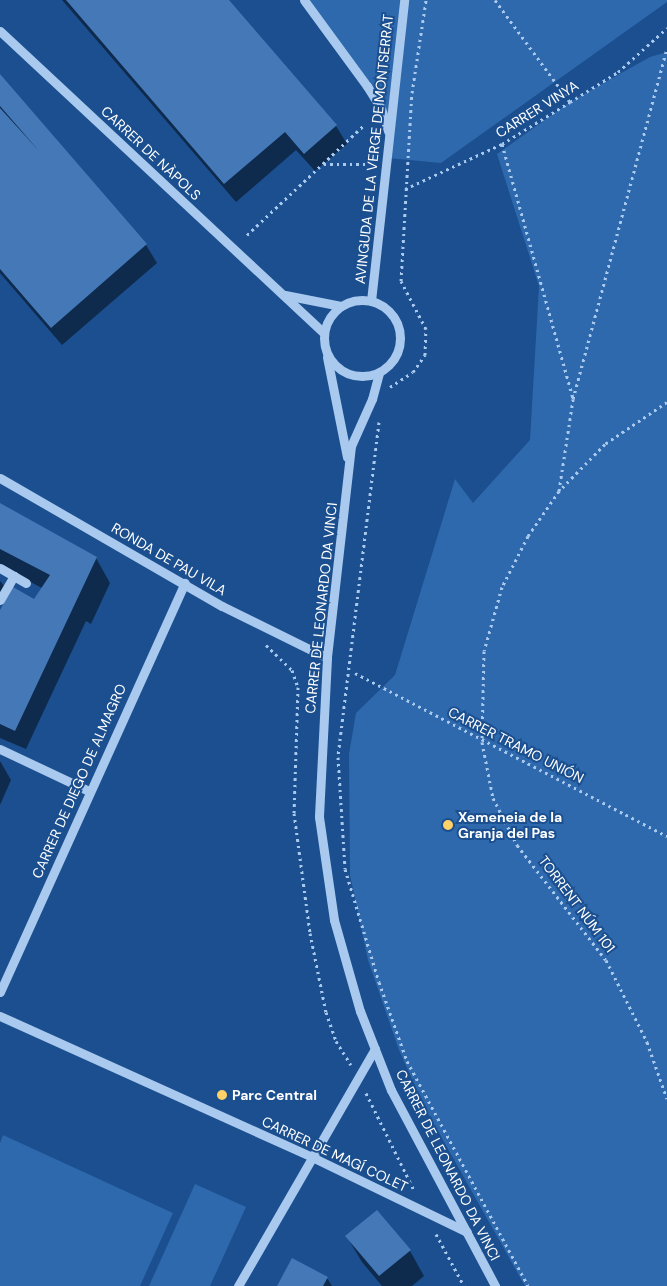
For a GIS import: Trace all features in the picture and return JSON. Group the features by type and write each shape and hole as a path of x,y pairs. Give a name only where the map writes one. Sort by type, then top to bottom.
{"street":[{"path":"304,0 381,108 389,136"},
{"name":"AVINGUDA DE LA VERGE DE MONTSERRAT","path":"371,301 404,0"},
{"name":"CARRER DE NÀPOLS","path":"0,32 324,332"},
{"path":"283,294 341,306"},
{"path":"355,301 371,301 391,313 400,334 396,357 379,373 354,376 338,367 327,353 324,332 327,322 341,306 355,301"},
{"name":"CARRER DE LEONARDO DA VINCI","path":"327,353 349,467"},
{"name":"CARRER DE LEONARDO DA VINCI","path":"379,373 351,446 327,658 319,817 334,920 360,1011 391,1090 494,1286"},
{"name":"RONDA DE PAU VILA","path":"0,478 239,615 327,658"},
{"path":"0,568 26,583"},
{"path":"0,600 14,576"},
{"name":"CARRER DE DIEGO DE ALMAGRO","path":"0,992 89,790 185,583"},
{"path":"0,749 89,790"},
{"name":"CARRER DE MAGÍ COLET","path":"0,1016 312,1157 467,1232"},
{"path":"238,1286 375,1049"}],"path":[{"path":"388,389 413,372 425,356 426,330 401,281 412,93 426,0"},
{"path":"495,0 570,102"},
{"name":"CARRER VINYA","path":"406,189 502,144 618,72 667,28"},
{"path":"559,492 573,399 667,49"},
{"path":"247,235 363,126"},
{"path":"502,144 573,399"},
{"path":"323,164 372,164"},
{"name":"TORRENT NÚM 101","path":"667,402 605,444 559,492 528,536 502,587 484,651 482,742 493,798 518,846 606,960 647,1042 667,1098"},
{"path":"380,413 338,757 345,869 379,982 408,1061 528,1286"},
{"name":"CARRER TRAMO UNIÓN","path":"355,673 482,742 667,836"}],"shaded area":[{"path":"304,0 667,0 667,2 441,163 388,158 381,108"},
{"path":"667,52 667,1286 525,1286 426,1110 399,1050 368,960 350,875 349,754 356,713 395,675 455,479 473,503 530,440 539,286 497,154 570,102 650,57"},
{"path":"3,1135 173,1213 140,1286 0,1286 0,1143"},
{"path":"195,1184 246,1207 210,1286 149,1286"}],"building":[{"path":"66,0 229,0 337,125 304,154 285,132 224,184"},
{"path":"0,74 147,244 51,328 0,269 0,108 39,151 0,106"},
{"path":"0,503 97,557 15,731 0,724 0,610 13,587 34,599 50,575 0,549"},
{"path":"377,1210 411,1250 379,1276 345,1236"},
{"path":"292,1258 328,1277 323,1286 277,1286"}],"place":[{"name":"Xemeneia de la Granja del Pas","path":"448,825"},
{"name":"Parc Central","path":"222,1095"}]}
